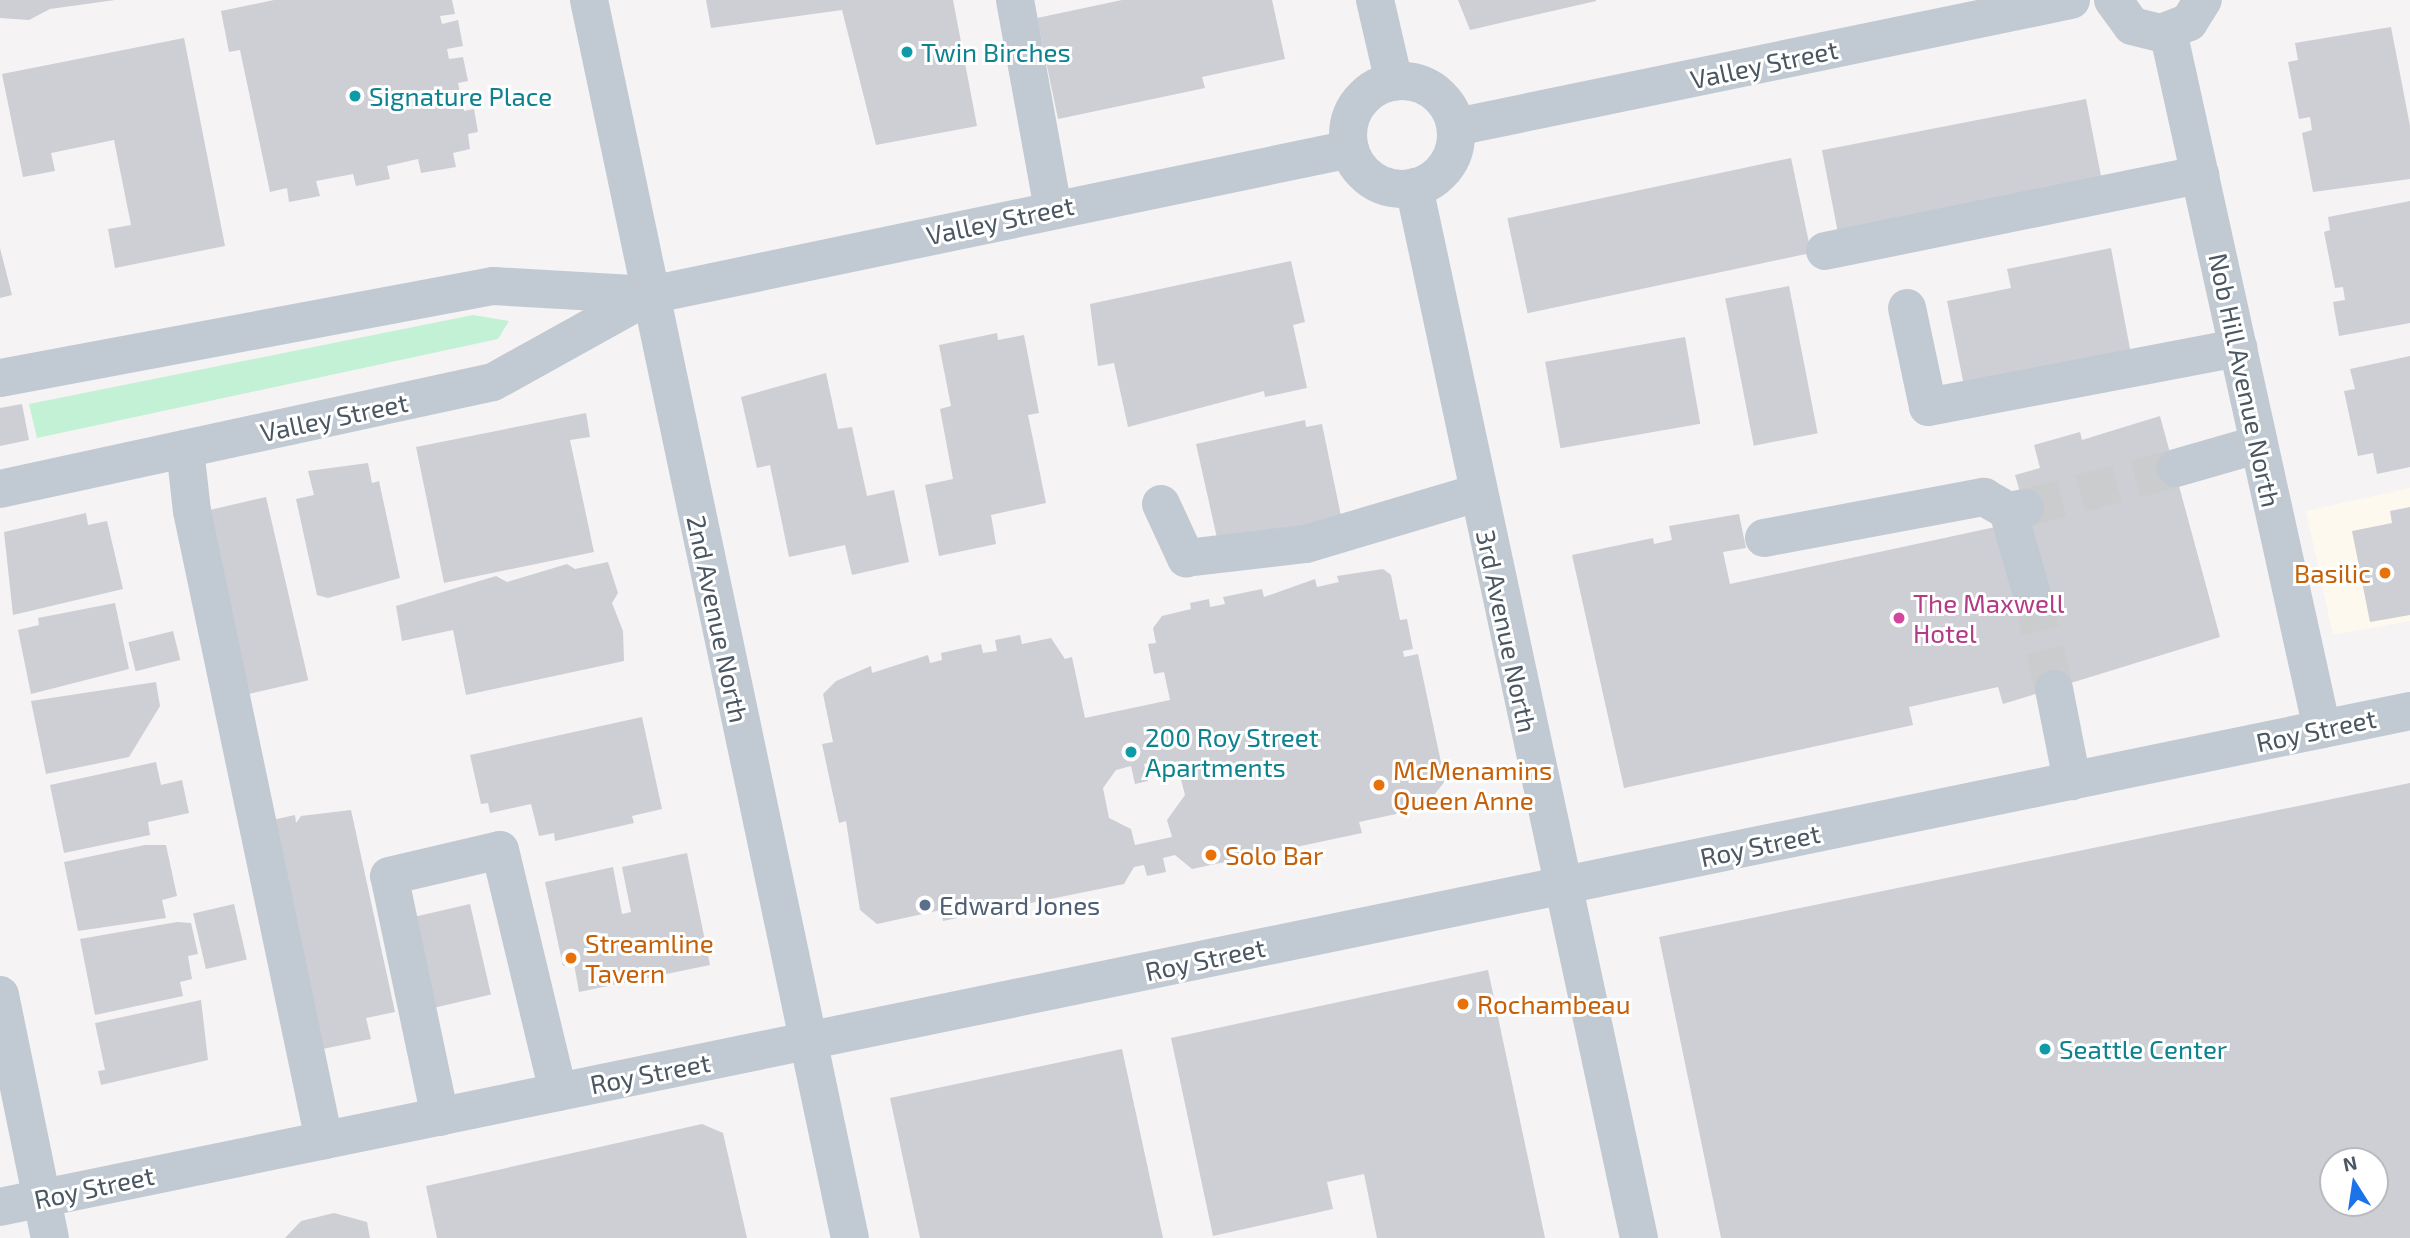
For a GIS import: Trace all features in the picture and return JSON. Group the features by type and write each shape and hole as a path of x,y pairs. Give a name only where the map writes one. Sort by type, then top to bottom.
{"street":[{"name":"2nd Avenue North","path":"589,0 850,1238"},
{"path":"1015,0 1053,209"},
{"path":"1375,0 1394,82"},
{"name":"Valley Street","path":"1456,127 2071,0"},
{"path":"2113,0 2132,26 2168,32 2189,22 2203,0"},
{"name":"Nob Hill Avenue North","path":"2168,32 2322,729"},
{"path":"1394,82 1423,85 1439,95 1456,127 1449,163 1414,187 1374,181 1350,149 1357,104 1394,82"},
{"name":"Valley Street","path":"0,378 493,286 650,295 1350,149"},
{"path":"1825,251 2200,175"},
{"name":"3rd Avenue North","path":"1414,187 1477,493 1639,1238"},
{"name":"Valley Street","path":"0,489 493,382 650,295"},
{"path":"1906,308 1928,407 2238,348"},
{"path":"2176,468 2259,444"},
{"path":"185,449 192,510 324,1140"},
{"path":"1161,504 1186,558 1306,544 1477,493"},
{"path":"1764,538 1984,497 2016,510 2032,594"},
{"path":"2054,689 2072,781"},
{"name":"Roy Street","path":"0,1207 2410,711"},
{"path":"440,1117 389,876 500,850 558,1092"},
{"path":"0,995 50,1238"}],"shaded area":[{"path":"2410,488 2410,621 2333,635 2306,511"}],"green space":[{"path":"473,315 509,321 498,339 37,438 29,404"}],"building":[{"path":"0,0 115,0 50,9 29,20 0,18"},
{"name":"Signature Place","path":"274,0 452,0 455,14 440,16 442,24 458,20 463,46 447,49 449,59 463,57 468,81 458,83 464,111 474,109 478,132 468,134 470,149 453,153 456,167 421,173 418,159 387,166 390,179 356,186 353,174 316,181 320,196 289,202 287,188 270,192 240,50 229,52 221,11"},
{"name":"Twin Birches","path":"706,0 953,0 977,126 876,145 842,10 711,28"},
{"path":"1122,0 1272,0 1285,59 1202,77 1205,88 1058,119 1037,18"},
{"path":"1458,0 1596,0 1596,1 1470,30"},
{"path":"2391,27 2410,126 2410,179 2313,192 2302,133 2312,130 2310,117 2299,119 2288,62 2298,60 2295,43"},
{"path":"184,38 225,246 115,268 108,229 131,225 114,140 51,153 55,171 23,177 2,74"},
{"path":"2086,99 2103,188 1839,240 1822,150"},
{"path":"1791,158 1811,253 1528,313 1507,218"},
{"path":"2410,201 2410,323 2339,336 2333,302 2345,300 2343,287 2335,288 2324,232 2330,230 2328,217"},
{"path":"0,248 12,295 0,298"},
{"path":"2111,248 2131,354 1964,386 1947,301 2011,288 2007,269"},
{"path":"1291,261 1305,322 1293,325 1307,388 1265,397 1264,391 1128,427 1114,363 1098,366 1090,304"},
{"path":"1789,286 1818,433 1754,446 1725,298"},
{"path":"997,333 998,340 1024,335 1039,413 1028,415 1046,503 991,515 996,544 939,556 925,485 953,479 940,409 951,406 939,345"},
{"path":"1685,337 1700,424 1560,448 1545,362"},
{"path":"2410,356 2410,467 2377,474 2373,453 2358,456 2344,391 2355,389 2350,369"},
{"path":"826,373 838,429 852,427 867,496 894,490 909,562 852,575 845,545 789,557 770,465 757,468 741,397"},
{"path":"22,404 29,440 0,446 0,408"},
{"path":"586,413 590,437 570,440 594,552 444,583 416,447"},
{"name":"The Maxwell Hotel","path":"2160,416 2220,637 2003,704 1998,687 1909,707 1913,725 1624,788 1572,555 1653,538 1654,544 1672,540 1669,526 1739,514 1746,548 1723,552 1730,584 2000,526 2049,590 2015,475 2040,468 2034,445 2080,432 2082,440"},
{"path":"1305,420 1306,427 1322,424 1341,516 1219,547 1196,444"},
{"path":"368,463 372,483 379,481 400,578 328,598 317,595 296,499 314,495 308,471"},
{"path":"266,497 308,680 249,694 207,511"},
{"name":"Basilic","path":"2410,507 2410,615 2370,622 2352,531 2392,523 2390,511"},
{"path":"86,513 88,525 107,521 123,589 13,615 4,532"},
{"path":"608,562 618,593 612,603 623,631 624,661 466,695 453,630 402,641 396,606 496,576 507,582 567,564 575,569"},
{"name":"200 Roy Street Apartments","path":"1383,569 1391,575 1400,620 1407,619 1413,649 1403,651 1404,657 1418,654 1445,781 1424,808 1359,822 1362,833 1192,869 1175,855 1163,858 1166,872 1147,876 1144,865 1134,867 1124,884 943,921 941,910 877,924 860,910 846,821 839,823 822,744 833,742 823,694 836,681 871,666 872,673 928,655 930,663 942,660 941,653 981,644 983,653 997,651 995,640 1020,635 1022,644 1051,638 1065,659 1072,657 1085,718 1170,700 1164,672 1154,674 1148,644 1156,643 1153,628 1162,616 1191,609 1190,603 1209,599 1210,607 1225,604 1223,597 1262,589 1264,597 1315,579 1317,587 1339,582 1337,576","holes":["1161,761 1179,772 1185,795 1167,820 1172,837 1135,845 1131,829 1109,818 1103,788 1116,770 1131,766 1135,784 1148,781 1144,764"]},
{"path":"115,603 129,669 31,694 18,630 39,625 38,618"},
{"path":"173,631 180,660 136,671 128,642"},
{"path":"156,682 160,706 129,757 46,774 31,701"},
{"path":"642,717 662,809 632,816 634,823 555,841 554,833 539,836 531,804 490,813 488,803 481,804 470,755"},
{"path":"156,762 161,785 182,780 189,813 148,822 150,835 64,853 50,785"},
{"name":"Seattle Center","path":"2410,783 2410,1238 1721,1238 1659,937"},
{"path":"351,810 395,1012 366,1018 371,1039 313,1051 263,822 295,815 296,823 301,816"},
{"path":"145,845 166,845 177,896 162,900 166,918 78,931 64,862"},
{"path":"687,853 710,965 579,992 574,964 563,966 545,882 613,867 622,914 631,912 622,867"},
{"path":"234,904 247,960 206,969 193,913"},
{"path":"470,904 491,995 424,1010 403,920"},
{"path":"177,922 191,923 198,954 188,956 192,979 180,982 183,996 95,1015 80,939"},
{"path":"1488,970 1545,1238 1377,1238 1364,1174 1327,1182 1333,1209 1213,1236 1171,1038"},
{"path":"201,1000 208,1060 101,1085 98,1071 105,1070 95,1023"},
{"path":"1122,1049 1163,1238 920,1238 890,1098"},
{"path":"702,1124 723,1133 747,1238 437,1238 426,1186"},
{"path":"334,1213 367,1222 370,1238 285,1238 301,1221"}],"tunnel":[{"path":"2025,508 2176,468"},
{"path":"2032,594 2054,689"}],"place":[{"name":"Twin Birches","path":"907,52"},
{"name":"Signature Place","path":"355,96"},
{"name":"Basilic","path":"2385,573"},
{"name":"The Maxwell Hotel","path":"1899,618"},
{"name":"200 Roy Street Apartments","path":"1131,752"},
{"name":"McMenamins Queen Anne","path":"1379,785"},
{"name":"Solo Bar","path":"1211,855"},
{"name":"Edward Jones","path":"925,905"},
{"name":"Streamline Tavern","path":"571,958"},
{"name":"Rochambeau","path":"1463,1004"},
{"name":"Seattle Center","path":"2045,1049"}]}
